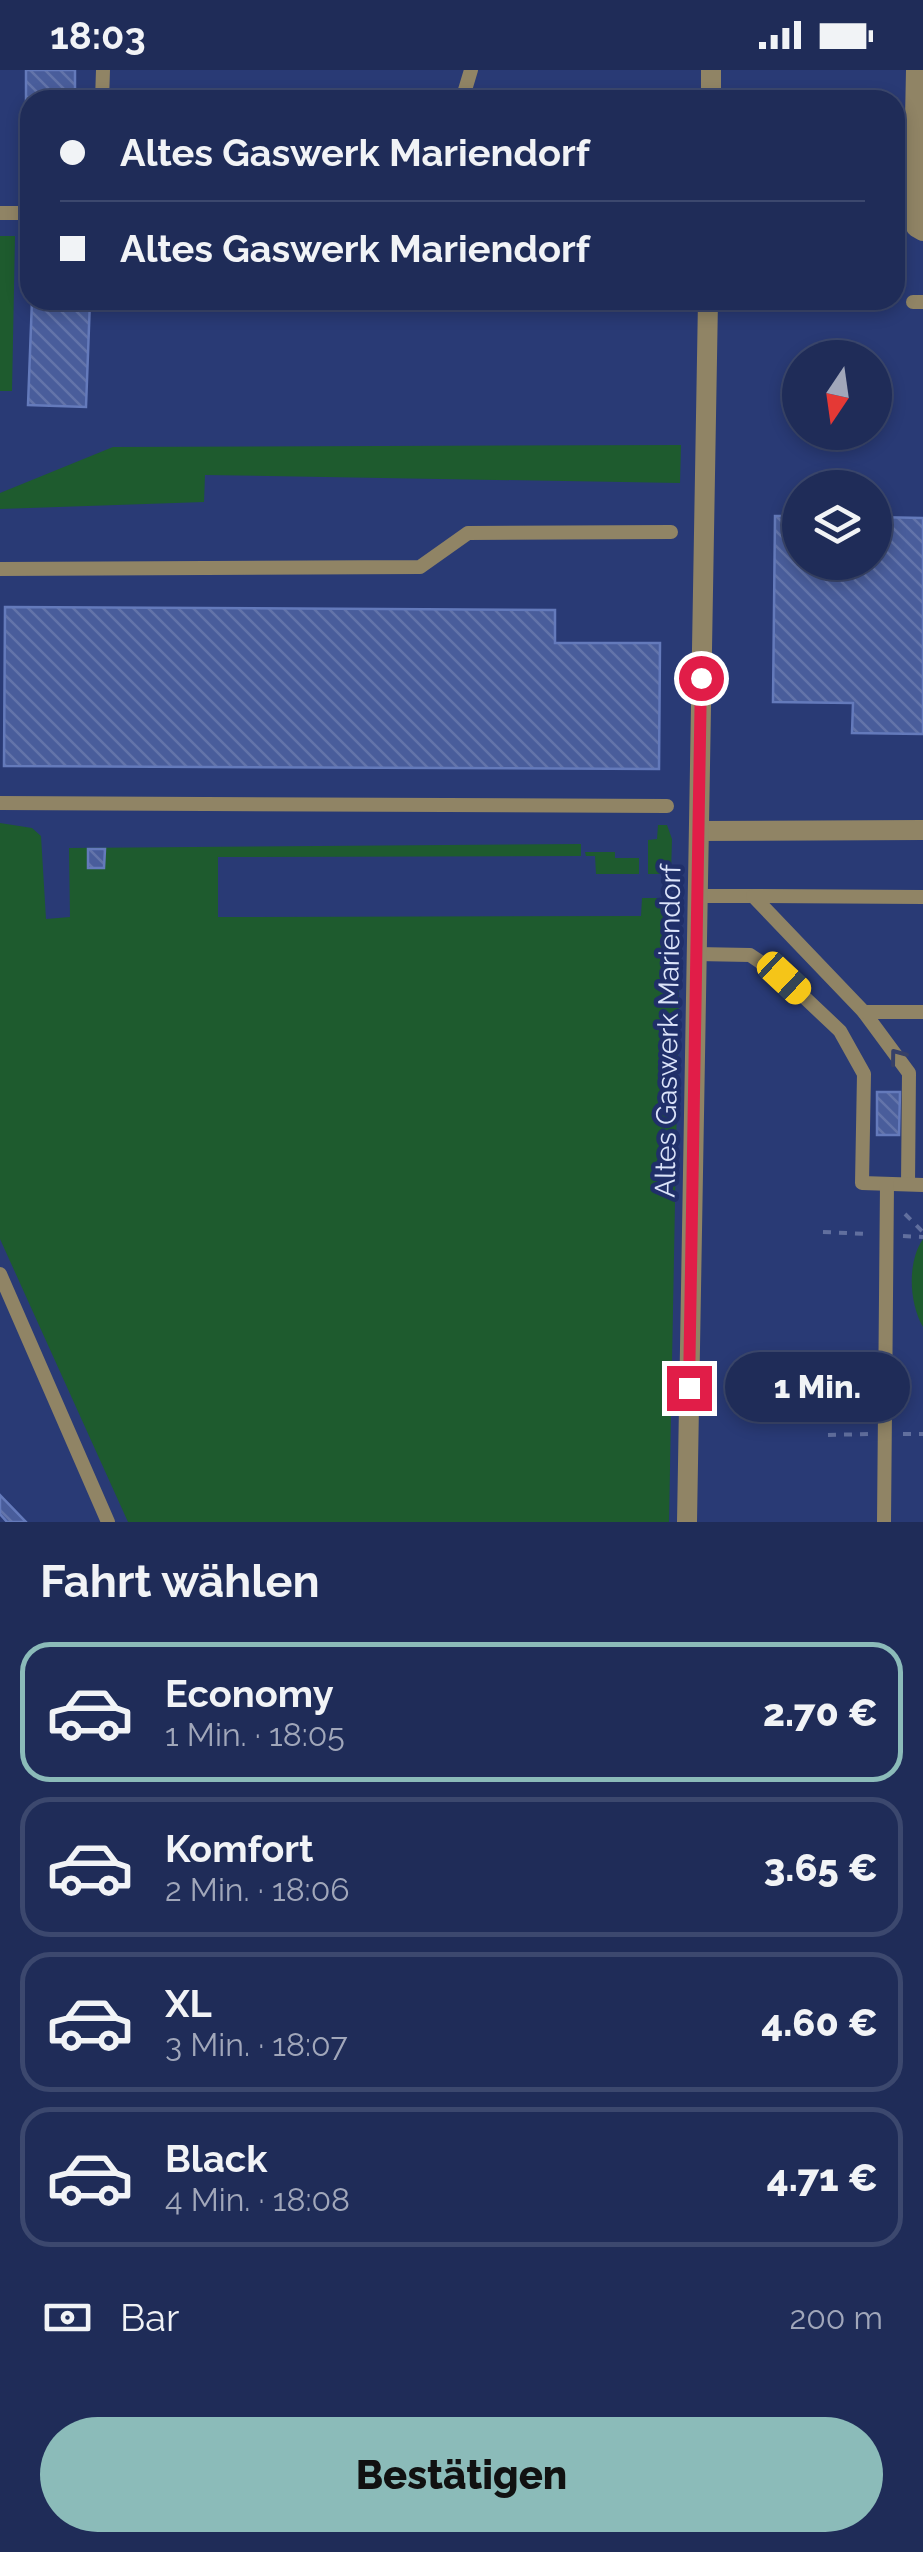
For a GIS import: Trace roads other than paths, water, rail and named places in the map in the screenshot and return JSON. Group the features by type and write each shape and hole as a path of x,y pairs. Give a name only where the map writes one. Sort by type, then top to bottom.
{"street":[{"path":"916,70 913,219 923,232"},
{"name":"Altes Gaswerk Mariendorf","path":"687,1522 708,310"},
{"path":"698,831 923,830"}],"lane":[{"path":"0,569 420,567 468,534 672,532"},
{"path":"0,803 667,806"},
{"path":"698,896 923,897"},
{"path":"696,954 750,954 784,978 840,1031 864,1074 862,1183 915,1184 909,1073 864,1012 754,896"},
{"path":"864,1012 923,1012"},
{"path":"884,1522 886,1184"},
{"path":"0,1274 108,1522"}]}
